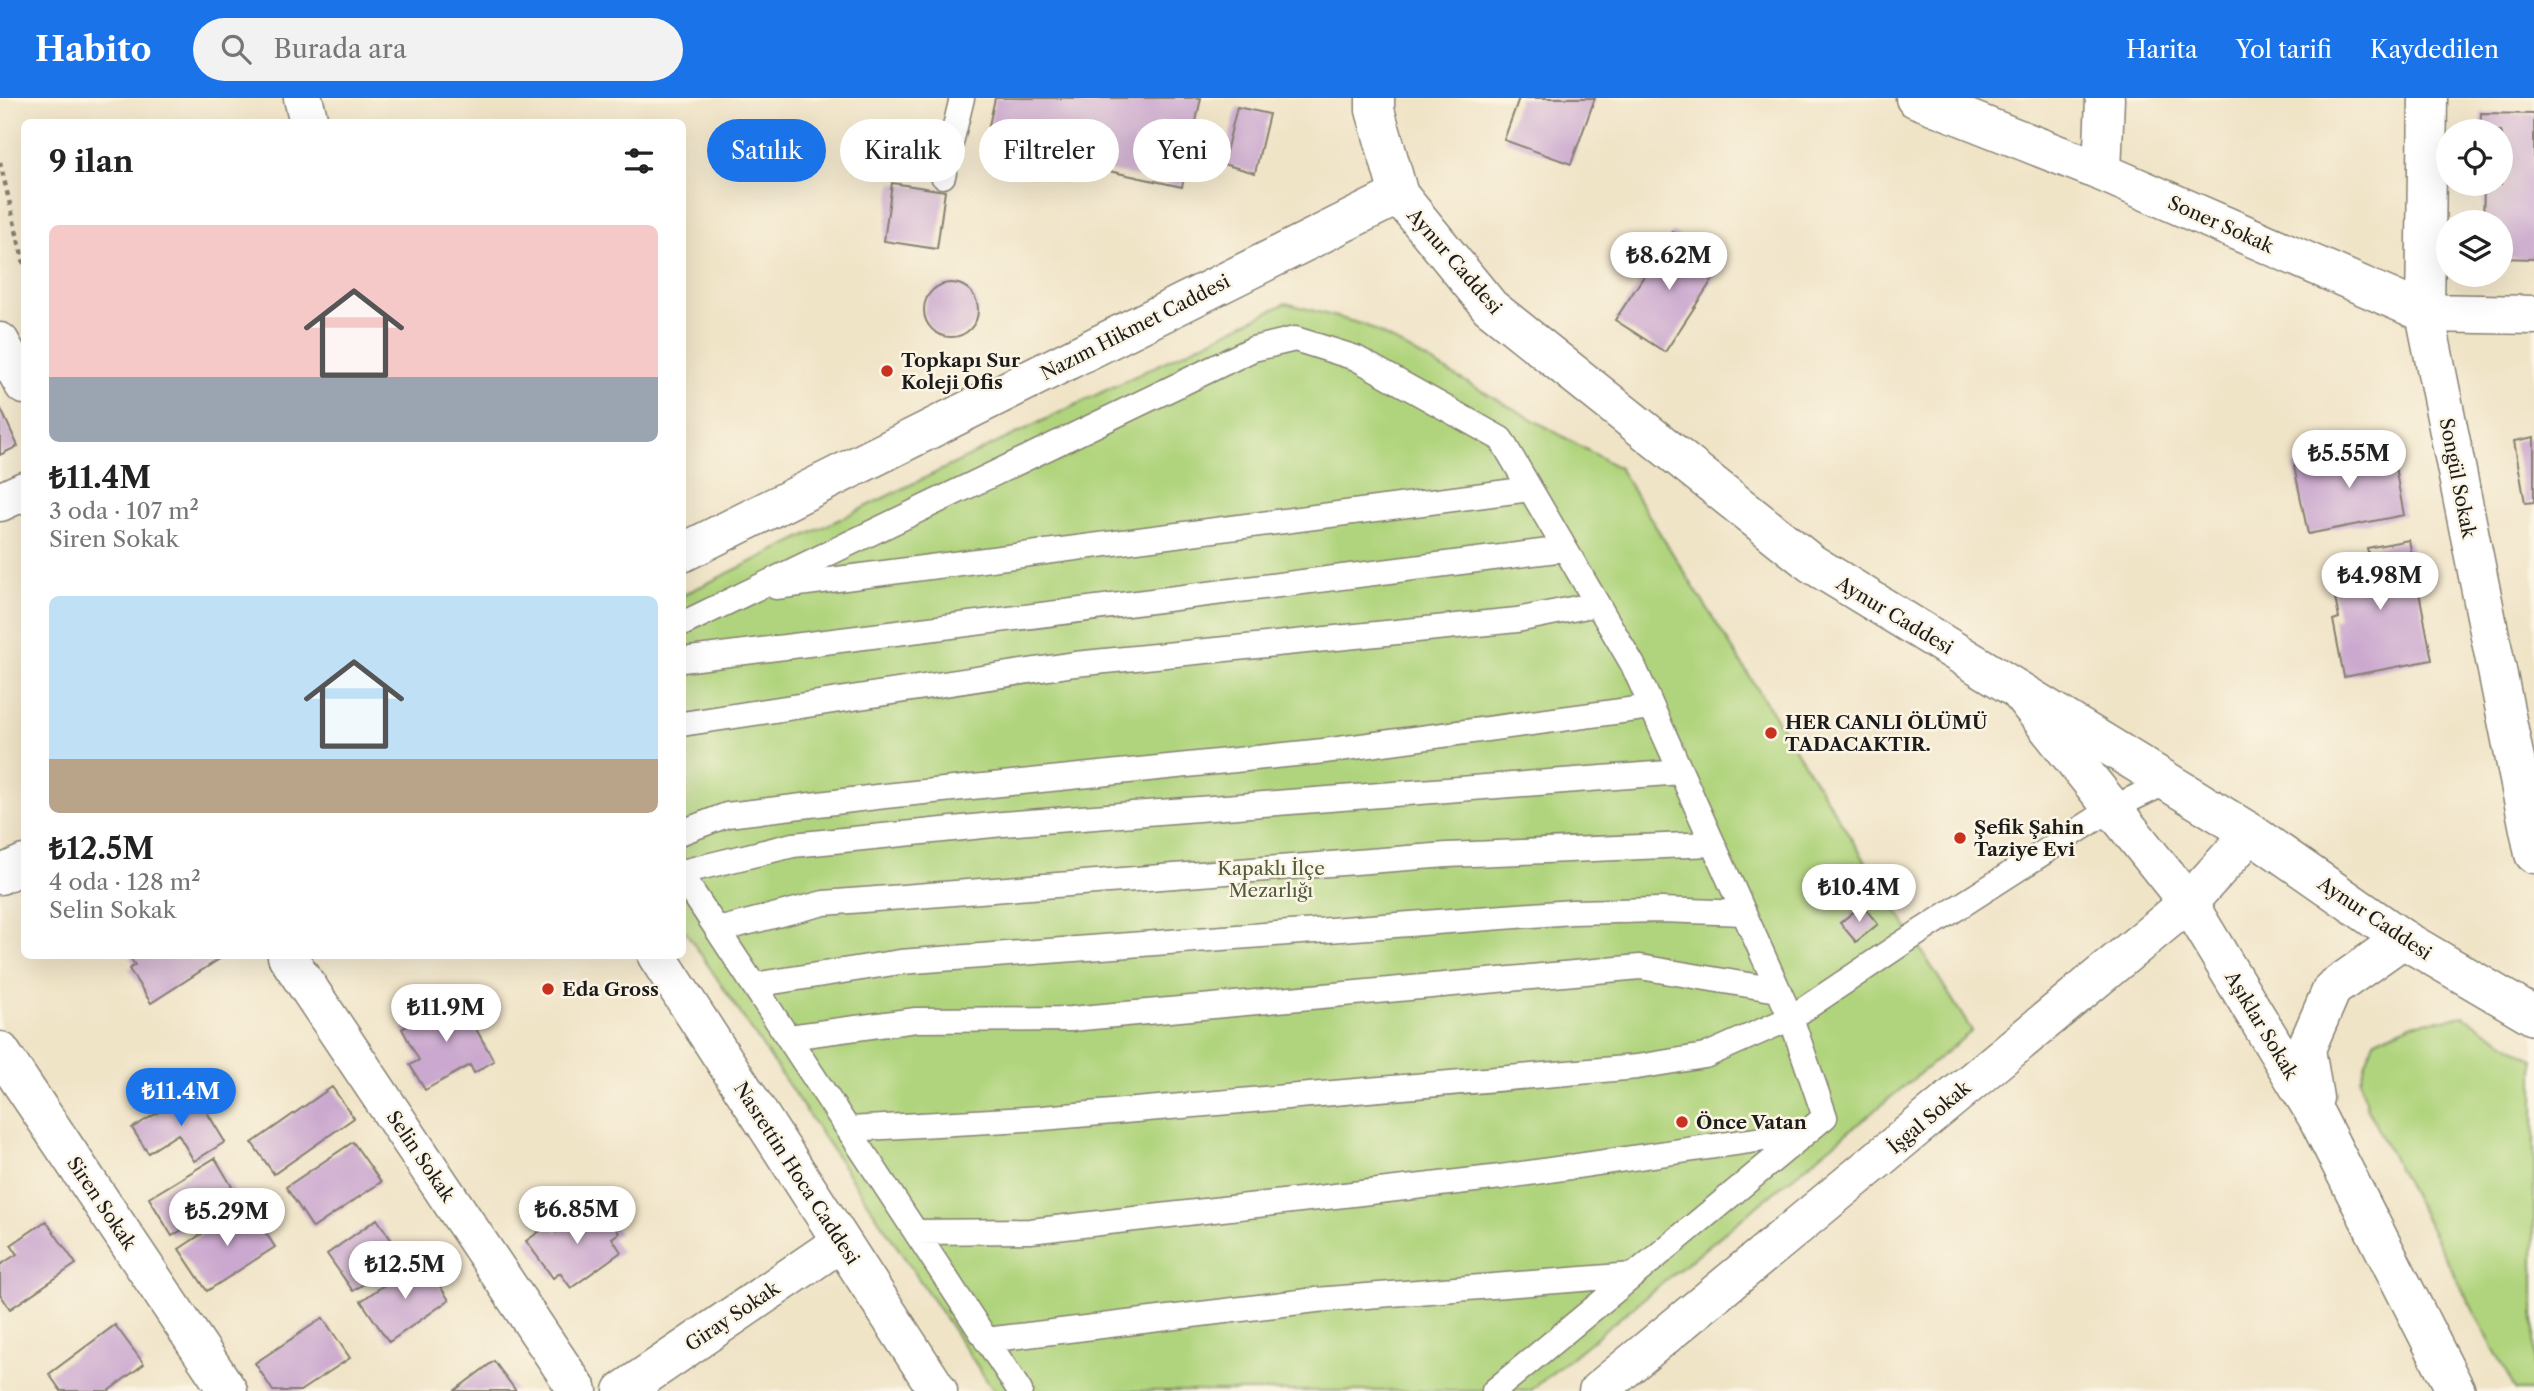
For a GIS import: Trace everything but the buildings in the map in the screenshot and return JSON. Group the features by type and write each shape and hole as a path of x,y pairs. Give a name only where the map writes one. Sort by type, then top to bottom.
{"street":[{"path":"303,98 308,119"},
{"name":"Soner Sokak","path":"1915,98 2102,172 2425,313 2534,315"},
{"path":"2102,172 2105,98"},
{"name":"Songül Sokak","path":"2428,98 2425,313 2534,854"},
{"name":"Aynur Caddesi","path":"1373,102 1399,195 1490,307 1811,563 2251,833 2403,939 2534,1016"},
{"name":"Nazım Hikmet Caddesi","path":"686,551 1399,195"},
{"path":"0,342 21,380"},
{"path":"0,502 21,492"},
{"name":"Aşıklar Sokak","path":"2018,690 2188,903 2317,1117 2456,1391"},
{"name":"İşgal Sokak","path":"1598,1391 2188,903 2251,833"},
{"path":"0,875 21,865"},
{"path":"2317,1117 2306,1049 2332,989 2403,939"},
{"name":"Selin Sokak","path":"289,959 578,1391"},
{"name":"Nasrettin Hoca Caddesi","path":"659,959 939,1391"},
{"name":"Siren Sokak","path":"0,1051 228,1391"},
{"name":"Giray Sokak","path":"622,1391 841,1242"}],"lane":[{"path":"957,119 962,98"},
{"path":"686,622 1253,349 1296,339 1356,358 1501,439 1633,664 1791,1018 1825,1117 1494,1391"},
{"path":"755,589 1530,489"},
{"path":"686,659 1565,549"},
{"path":"686,723 1075,664 1517,620 1597,604"},
{"path":"686,830 727,815 1324,751 1651,707"},
{"path":"686,873 793,845 990,825 1681,772"},
{"path":"849,1129 1055,1117 1637,1067 1705,1056 1791,1018 1900,944 2113,808 2167,782"},
{"path":"718,930 824,903 1447,855 1712,844"},
{"path":"686,880 1020,1391"},
{"path":"754,985 900,962 1545,914 1661,910 1744,913"},
{"path":"789,1037 916,1020 1071,1019 1640,967 1777,990"},
{"path":"916,1232 1030,1231 1502,1177 1805,1133"},
{"path":"986,1340 1316,1300 1633,1275"}],"path":[{"path":"0,162 21,251"}],"green space":[{"name":"Kapaklı İlçe Mezarlığı","path":"1286,303 1365,325 1619,468 1972,1031 1530,1391 994,1391 686,932 686,594"},
{"path":"2464,1016 2534,1060 2534,1391 2516,1391 2367,1109 2360,1079 2374,1041 2411,1024"}],"place":[{"name":"Topkapı Sur Koleji Ofis","path":"887,371"},
{"name":"HER CANLI ÖLÜMÜ TADACAKTIR.","path":"1771,733"},
{"name":"Şefik Şahin Taziye Evi","path":"1960,838"},
{"name":"Eda Gross","path":"548,989"},
{"name":"Önce Vatan","path":"1682,1122"}]}
